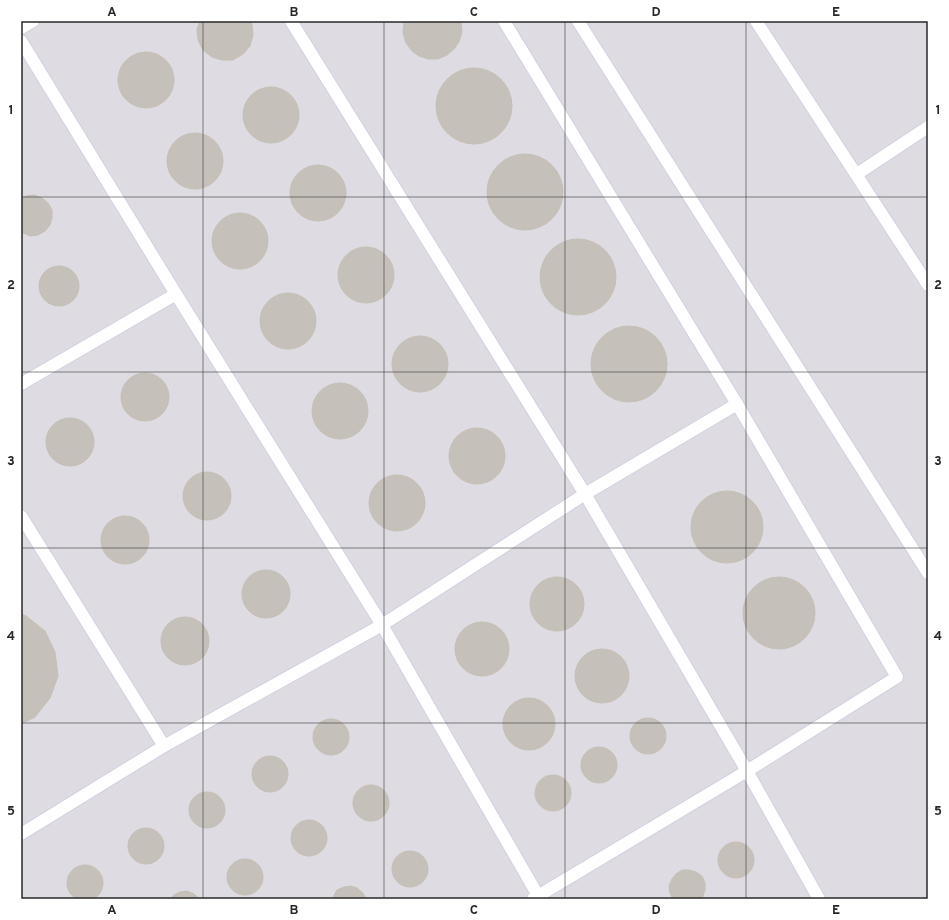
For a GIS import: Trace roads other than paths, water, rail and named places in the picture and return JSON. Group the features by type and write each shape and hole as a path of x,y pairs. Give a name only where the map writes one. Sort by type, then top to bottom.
{"lane":[{"path":"21,28 33,21"},
{"path":"291,21 585,494 747,771 819,899"},
{"path":"21,41 382,625 537,898 747,771 897,677 737,404 504,21"},
{"path":"578,21 928,573"},
{"path":"756,21 928,285"},
{"path":"857,174 928,127"},
{"path":"21,384 176,294"},
{"path":"21,834 164,746 382,625 585,494 737,404"},
{"path":"21,516 164,746"}]}
